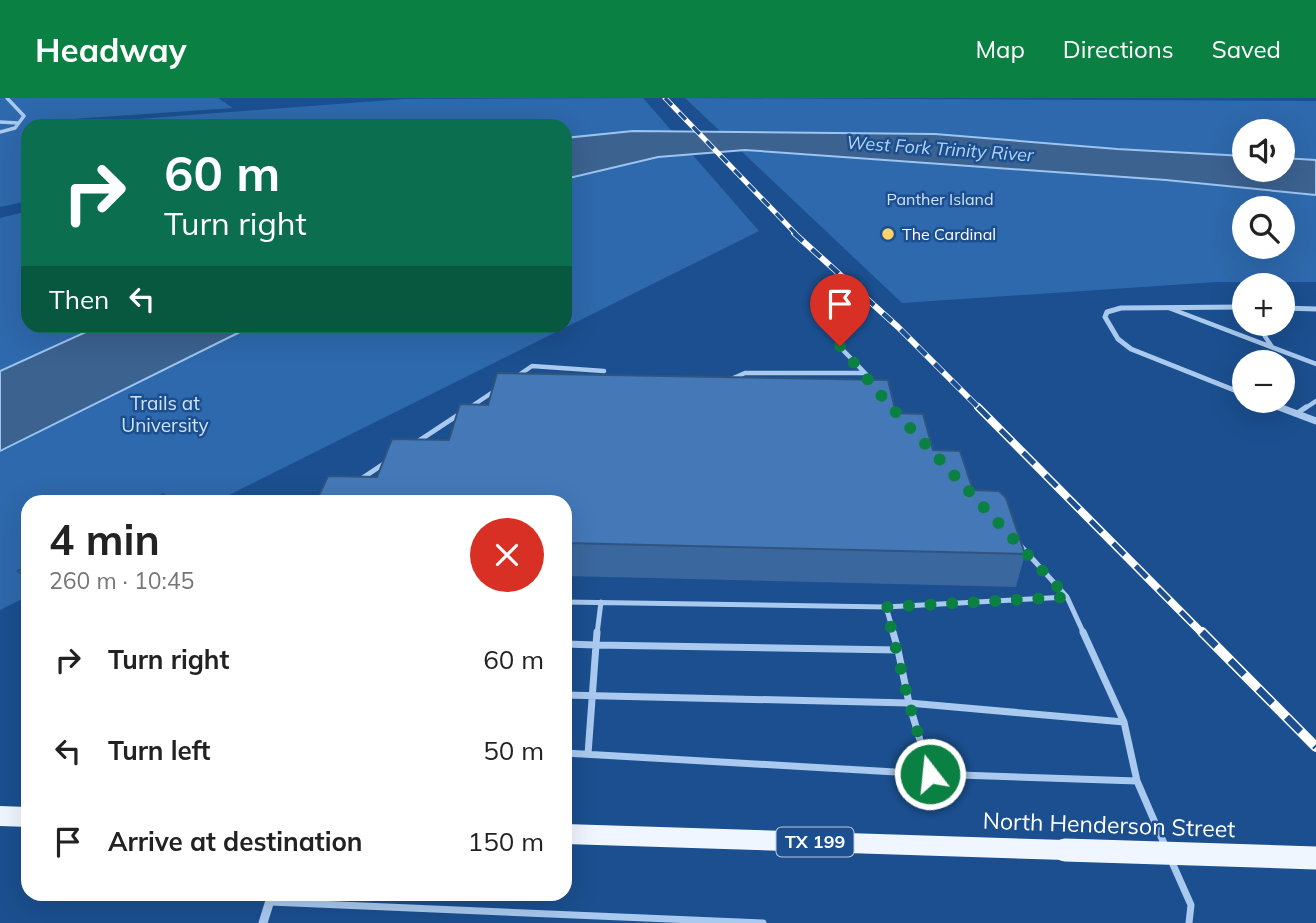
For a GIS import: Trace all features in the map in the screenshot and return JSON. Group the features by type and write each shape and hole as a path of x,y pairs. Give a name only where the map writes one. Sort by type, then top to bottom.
{"main road":[{"path":"0,816 21,817"},
{"name":"North Henderson Street","path":"572,834 1316,858"}],"street":[{"path":"1232,307 1121,308 1107,312 1105,317 1118,339 1131,349 1232,389"},
{"path":"1295,308 1316,309"},
{"path":"1296,414 1316,421"},
{"path":"262,923 270,901"}],"lane":[{"path":"0,132 15,128 23,113 7,98"},
{"path":"0,122 18,123"},
{"path":"1169,308 1316,364"},
{"path":"1265,336 1272,347"},
{"path":"840,346 882,395"},
{"path":"513,379 533,366 604,371"},
{"path":"721,383 745,373 865,373"},
{"path":"408,448 503,385"},
{"path":"484,398 498,398"},
{"path":"1296,414 1316,401"},
{"path":"353,484 397,455"},
{"path":"1012,537 1067,597 1124,722 1137,781 1191,905 1189,923"},
{"path":"572,602 886,607 1067,597"},
{"path":"588,754 601,602"},
{"path":"886,607 909,703 930,774"},
{"path":"572,644 898,650"},
{"path":"572,695 909,703 1124,722"},
{"path":"572,753 930,774 1137,781"},
{"path":"330,901 763,923"}],"green space":[{"path":"0,98 218,98 233,108 72,119 21,119 21,202 0,207"},
{"name":"Trails at University","path":"643,98 759,231 572,324 572,119 138,119 404,99"},
{"name":"Panther Island","path":"685,98 1316,101 1316,282 1295,282 1295,273 1232,273 1232,282 902,303"},
{"name":"Trails at University","path":"21,213 21,333 554,333 229,495 21,495 21,600 0,610 0,218"}],"water":[{"name":"West Fork Trinity River","path":"633,131 935,134 1232,155 1232,182 1295,182 1295,159 1316,160 1316,195 1166,180 745,150 658,157 572,177 572,137"},
{"path":"84,333 238,333 0,451 0,371"}],"building":[{"path":"497,373 888,380 896,413 923,414 933,450 960,451 973,490 999,491 1006,498 1025,554 572,543 572,495 319,495 328,476 377,477 392,439 449,440 460,404 488,405"}],"railway":[{"path":"665,98 796,234"},
{"path":"794,233 898,327 978,407"},
{"path":"978,407 1203,634"},
{"path":"1202,632 1316,747"}],"place":[{"name":"The Cardinal","path":"888,234"}],"route":[{"path":"840,346 890,406 1067,597 886,607 909,703 930,774"}]}
